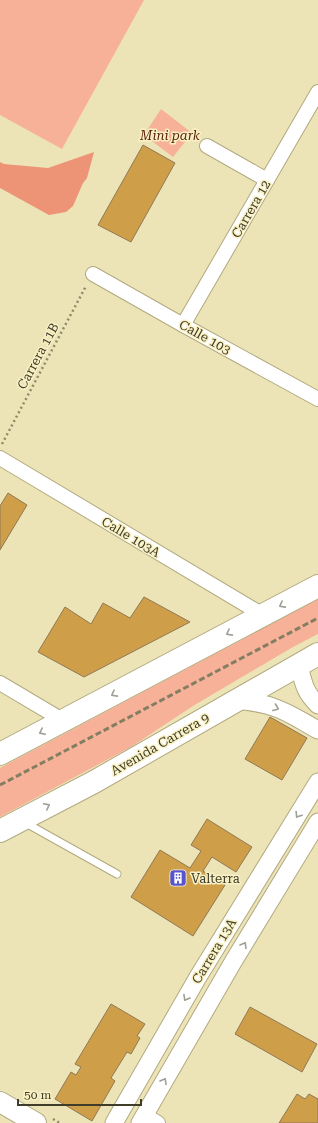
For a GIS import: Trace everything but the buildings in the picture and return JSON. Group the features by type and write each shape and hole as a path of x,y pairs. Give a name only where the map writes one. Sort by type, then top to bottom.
{"main road":[{"path":"0,754 318,586"},
{"name":"Avenida Carrera 9","path":"0,831 94,782 308,662 318,654"},
{"path":"0,1102 36,1123"}],"street":[{"name":"Carrera 12","path":"183,325 318,92"},
{"path":"207,146 267,180"},
{"name":"Calle 103","path":"93,274 318,400"},
{"name":"Calle 103A","path":"0,458 263,615"},
{"path":"308,662 305,690 318,705"},
{"path":"0,683 64,721"},
{"path":"238,700 260,703 274,707 318,730"},
{"name":"Carrera 13A","path":"114,1123 214,951 318,782"},
{"name":"Carrera 13A","path":"148,1120 233,962 318,822"},
{"path":"214,951 233,962"}],"lane":[{"path":"20,820 117,874"}],"path":[{"name":"Carrera 11B","path":"0,448 93,274"}],"green space":[{"path":"0,0 144,0 62,149 0,115"},
{"name":"Mini park","path":"161,109 192,133 173,157 144,135"},
{"path":"318,599 318,634 293,647 193,706 131,747 0,817 0,768"}],"shaded area":[{"path":"94,152 87,178 83,183 73,206 66,212 49,215 0,188 0,162 4,164 48,168"}],"railway":[{"path":"0,785 318,618"}],"place":[{"name":"Valterra","path":"178,878"}]}
